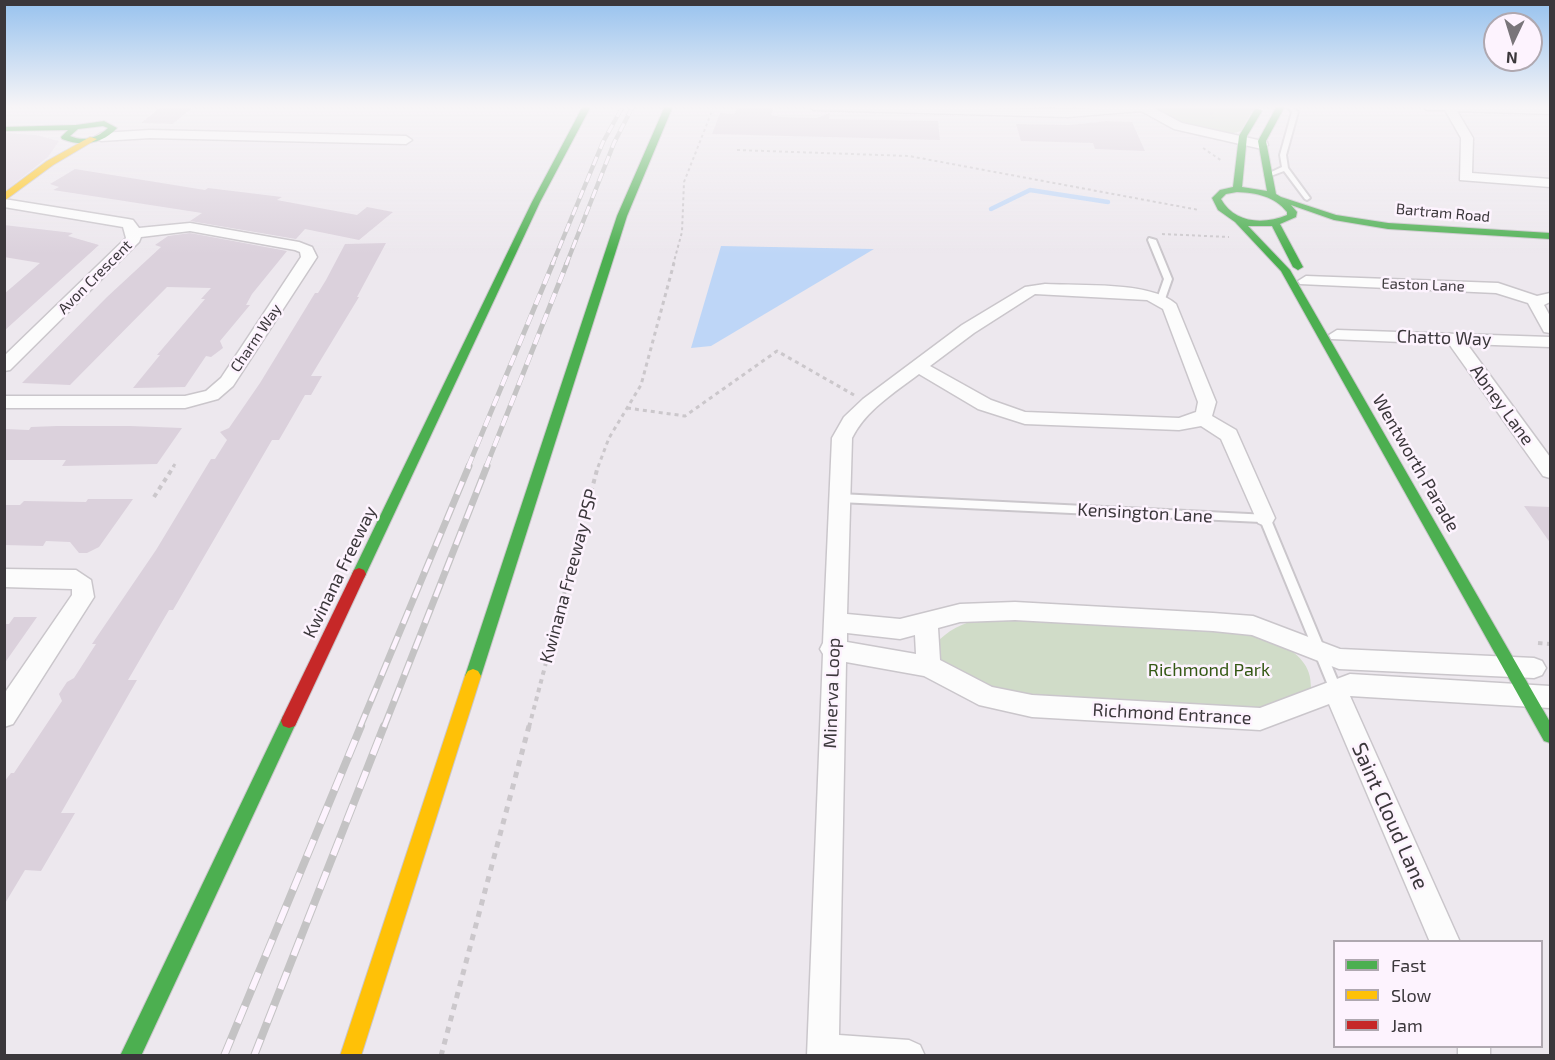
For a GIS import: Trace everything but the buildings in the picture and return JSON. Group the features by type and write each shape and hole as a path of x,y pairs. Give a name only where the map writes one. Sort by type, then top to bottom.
{"main road":[{"path":"50,163 55,155"},
{"path":"4,198 50,163 64,155"},
{"name":"Kwinana Freeway","path":"130,1056 536,202 561,155"},
{"path":"350,1056 622,216 648,155"},
{"path":"1240,155 1237,189 1277,197"},
{"name":"Wentworth Parade","path":"1265,155 1268,175 1277,197 1292,212 1291,218 1280,223 1306,281 1396,436"},
{"name":"Wentworth Parade","path":"1237,189 1223,192 1216,198 1223,211 1237,219 1285,270 1536,680 1551,736"},
{"name":"Bartram Road","path":"1277,197 1334,217 1468,233 1551,236"},
{"name":"Bartram Road","path":"1280,223 1334,217"},
{"path":"1237,219 1280,223"}],"street":[{"path":"1466,155 1465,177 1551,183"},
{"name":"Avon Crescent","path":"4,203 117,220 128,223 134,232 134,239 130,245 4,366"},
{"name":"Charm Way","path":"4,402 185,402 212,395 227,382 309,257 307,250 299,246 198,228 134,232"},
{"name":"Easton Lane","path":"1306,281 1498,288 1544,299"},
{"name":"Minerva Loop","path":"823,1053 832,650 842,438 851,421 869,403 968,329 1031,290 1148,295 1161,300"},
{"path":"1544,299 1537,310 1551,328"},
{"path":"920,367 1006,415 1193,423 1202,418 1207,402 1170,307 1161,300"},
{"name":"Chatto Way","path":"1337,334 1551,342"},
{"name":"Abney Lane","path":"1454,339 1551,471"},
{"path":"1202,418 1229,435 1265,518"},
{"path":"4,578 76,579 83,591 83,597 4,716"},
{"path":"835,622 900,629 960,613 1015,611 1213,622 1253,626 1339,658 1536,680"},
{"path":"926,623 928,666"},
{"name":"Richmond Entrance","path":"832,650 928,666 988,697 1032,706 1260,719 1350,685 1536,680"},
{"name":"Saint Cloud Lane","path":"1336,691 1444,940"},
{"path":"823,1053 909,1056"}],"lane":[{"path":"1283,155 1285,168 1307,198"},
{"path":"1268,175 1285,168"},
{"path":"1152,240 1168,279 1161,300"},
{"name":"Kensington Lane","path":"838,498 1265,518"},
{"path":"1265,518 1336,691"}],"path":[{"name":"Kwinana Freeway PSP","path":"441,1056 599,463 641,385 679,245 684,182 694,155"},
{"path":"894,155 909,156 1207,211"},
{"path":"627,408 685,416 777,351 869,403"},
{"path":"154,497 176,464"},
{"path":"1538,643 1551,644"}],"shaded area":[{"path":"5,155 49,155 48,157 5,191"}],"green space":[{"name":"Richmond Park","path":"989,618 1218,630 1248,635 1292,651 1309,673 1311,688 1303,696 1274,709 1037,700 997,692 945,667 940,657 939,640 950,631 974,621"}],"water":[{"path":"721,246 874,249 711,346 691,348"}],"waterway":[{"path":"991,209 1030,190 1108,202"}],"railway":[{"path":"552,265 597,155"},
{"path":"566,265 609,155"},
{"path":"468,467 553,263"},
{"path":"486,467 567,263"},
{"path":"360,727 469,466"},
{"path":"384,727 487,466"},
{"path":"224,1056 361,726"},
{"path":"254,1056 384,726"}],"traffic: fast":[{"path":"359,574 536,202 561,155"},
{"path":"473,676 622,216 648,155"},
{"path":"1237,189 1241,155"},
{"path":"1265,155 1272,195"},
{"path":"1237,189 1253,190 1275,197 1292,212 1291,217 1259,224 1238,220 1221,208 1216,198 1223,192 1237,189"},
{"path":"1282,199 1334,217 1388,226 1550,236"},
{"path":"1237,219 1285,270 1550,736"},
{"path":"1276,224 1298,267"},
{"path":"130,1056 289,721"}],"traffic: slow":[{"path":"4,198 63,155"},
{"path":"350,1056 473,676"}],"traffic: jam":[{"path":"289,721 359,574"}]}
